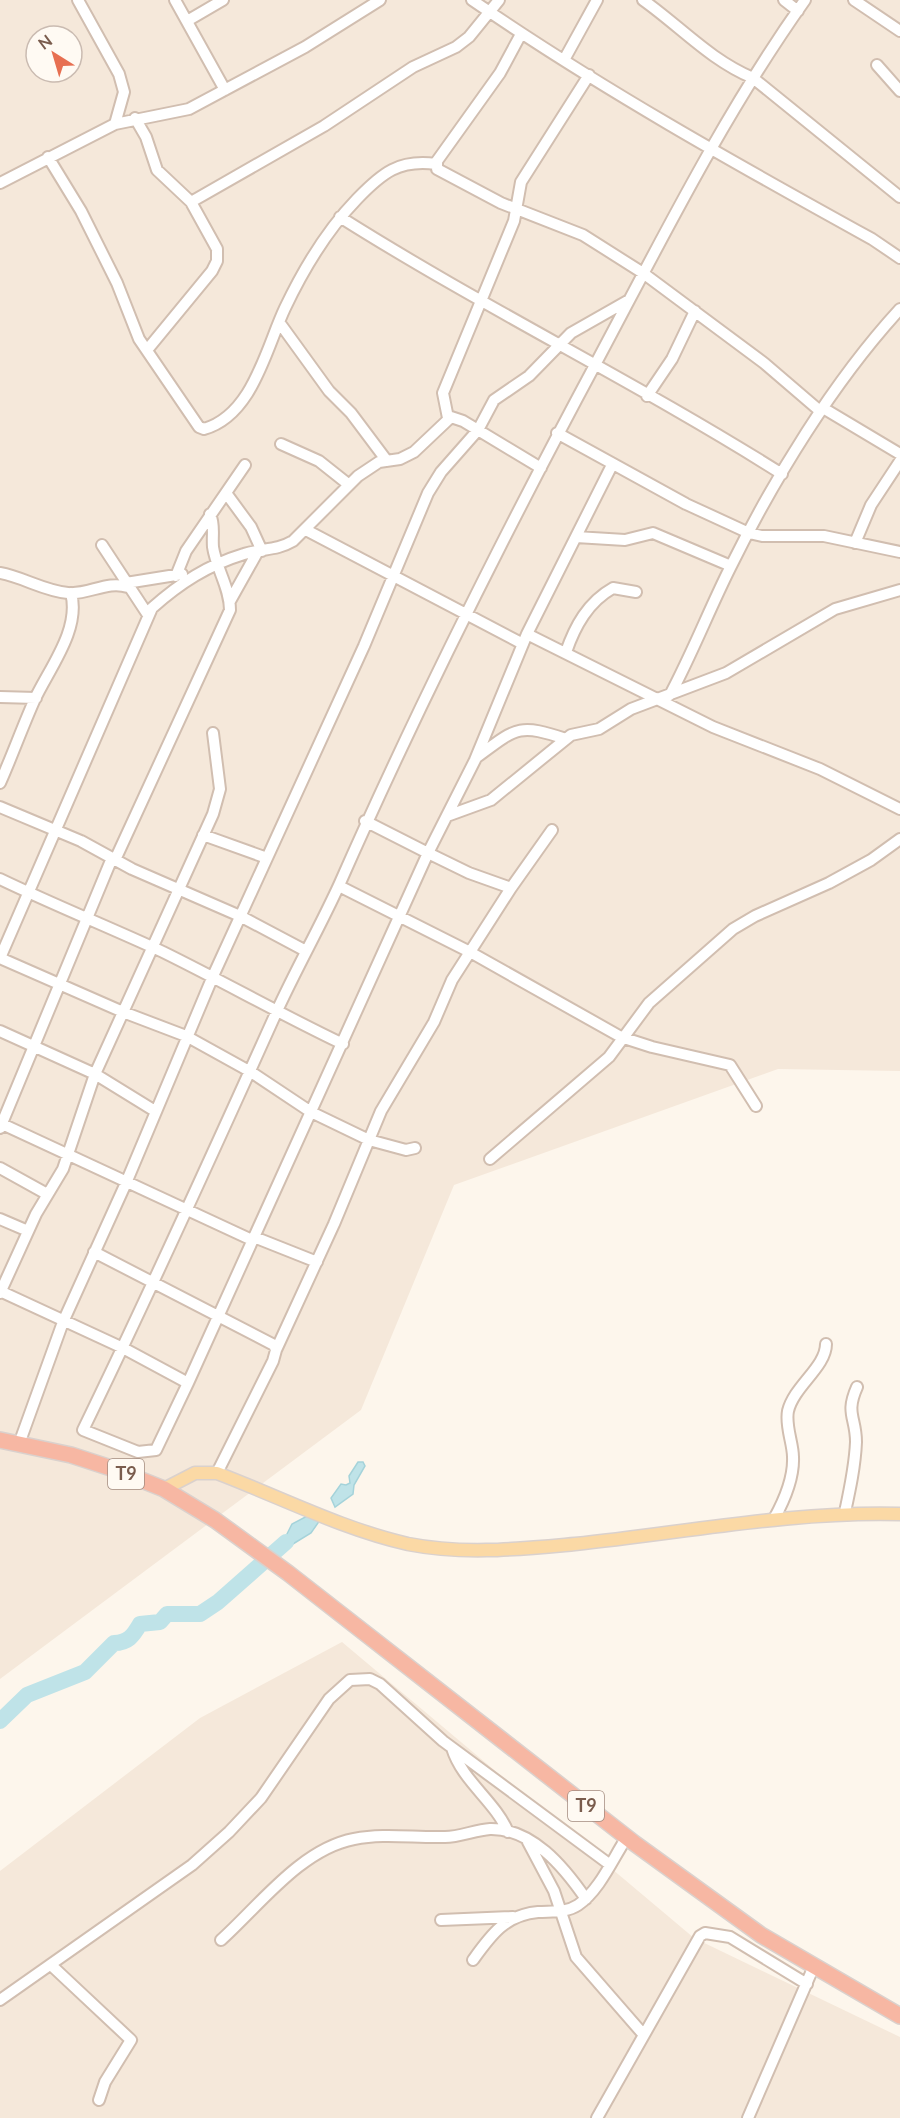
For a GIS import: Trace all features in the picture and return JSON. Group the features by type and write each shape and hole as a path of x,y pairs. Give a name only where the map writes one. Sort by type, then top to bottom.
{"highway":[{"name":"T9","path":"0,1440 71,1455 164,1489 240,1538 288,1573 627,1837 761,1935 900,2016"}],"main road":[{"path":"164,1489 195,1473 217,1473 366,1532 409,1544 450,1549 518,1550 845,1512 900,1514"}],"street":[{"path":"78,0 119,74 124,92 115,124"},
{"path":"175,0 225,90"},
{"path":"187,21 223,0"},
{"path":"0,183 115,124 135,118 178,113 331,32 380,0"},
{"path":"472,0 521,34 710,149 872,239 900,258"},
{"path":"192,202 324,126 413,68 456,47 469,37 500,0"},
{"path":"564,60 597,0"},
{"path":"644,0 713,58 728,68 753,78 900,197"},
{"path":"784,0 798,11"},
{"path":"612,465 525,639 475,759 429,853 402,917 156,1450 138,1452 83,1430 187,1212 276,1012 339,886 365,821 466,613 558,433 710,149 753,78 805,0"},
{"path":"854,0 900,31"},
{"path":"436,164 500,73 521,34"},
{"path":"877,64 900,91"},
{"path":"448,418 443,393 514,221 517,195 529,166 589,75"},
{"path":"135,118 146,137 152,160 158,170 192,202 217,249 217,261 212,271 147,350"},
{"path":"48,157 81,211 117,283 133,327 199,427 204,429 221,421 238,406 265,357 279,321 324,236 340,217 371,184 387,172 409,162 436,164"},
{"path":"436,164 439,172 516,208 583,235 644,273 764,363 822,410 900,454"},
{"path":"340,217 647,396 712,430 782,474"},
{"path":"19,1444 63,1322 126,1183 186,1036 364,646 428,493 441,472 478,430 494,400 529,376 558,343 629,300"},
{"path":"670,696 731,566 782,474 822,410 900,309"},
{"path":"647,396 672,359 695,311"},
{"path":"279,321 329,391 351,413 387,461"},
{"path":"0,573 45,589 71,593 200,571 260,551 281,548 306,530 348,484 372,465 414,452 448,418 456,417 541,468"},
{"path":"558,433 612,465 720,522 749,533 762,536 824,536 900,552"},
{"path":"281,444 319,461 348,484"},
{"path":"855,543 872,505 900,461"},
{"path":"176,576 186,551 245,465"},
{"path":"226,493 251,527 260,551"},
{"path":"210,514 214,524 213,545 230,601"},
{"path":"306,530 391,577 466,613 525,639 566,652 657,700 733,735 820,769 900,808"},
{"path":"576,537 625,540 653,533 731,566"},
{"path":"102,545 148,615"},
{"path":"260,551 230,601 223,630 85,919 36,1046 1,1125 187,1212 317,1262"},
{"path":"0,783 36,698 54,668 75,605 106,576 110,558"},
{"path":"200,571 159,602 148,615 30,894 0,958 123,1012 186,1036 251,1072 311,1112 369,1140 406,1150 415,1148"},
{"path":"566,652 579,623 603,593 613,588 636,592"},
{"path":"447,816 491,800 566,739 599,729 631,709 726,673 828,612 900,590"},
{"path":"71,593 75,605"},
{"path":"0,698 36,698"},
{"path":"475,759 500,739 521,729 541,731 566,739"},
{"path":"188,1383 123,1348 0,1292 28,1231 63,1169 95,1074 180,890 203,834 220,789 213,733"},
{"path":"0,807 240,916 306,951"},
{"path":"365,821 469,873 511,888"},
{"path":"217,1473 317,1262 381,1111 434,1022 452,980 511,888 552,830"},
{"path":"203,834 267,858"},
{"path":"490,1159 609,1057 621,1037 649,1003 733,929 755,916 829,883 871,860 900,839"},
{"path":"0,879 213,976 276,1012 343,1044"},
{"path":"339,886 470,952 621,1037 652,1047 730,1065 756,1106"},
{"path":"0,1031 95,1074 155,1111"},
{"path":"0,1168 47,1194"},
{"path":"0,1219 28,1231"},
{"path":"94,1252 153,1284 217,1314 274,1345 276,1350"},
{"path":"774,1519 782,1504 793,1467 787,1414 795,1395 823,1358 826,1344"},
{"path":"845,1512 856,1445 850,1410 857,1388"},
{"path":"0,2000 192,1864 229,1832 261,1798 329,1699 350,1680 370,1679 380,1684 452,1748 609,1864"},
{"path":"452,1748 459,1766 503,1820 507,1832"},
{"path":"221,1940 290,1874 341,1843 383,1836 444,1838 489,1829 507,1832 526,1839 546,1851 571,1877 582,1901"},
{"path":"569,1935 582,1901 627,1837"},
{"path":"526,1839 546,1876 583,1967 643,2034"},
{"path":"441,1920 513,1917 560,1912 582,1901"},
{"path":"473,1960 497,1930 513,1917"},
{"path":"597,2118 643,2034 700,1936 705,1932 730,1936 807,1984"},
{"path":"51,1965 130,2040 105,2082 99,2100"},
{"path":"748,2118 814,1966"},
{"path":"753,2107 759,2118"}],"shaded area":[{"path":"0,0 900,0 900,1071 778,1069 454,1185 361,1410 0,1679"},
{"path":"342,1642 694,1938 900,2037 900,2118 0,2118 0,1871 200,1718"}],"water":[{"path":"358,1462 363,1462 365,1466 354,1485 353,1494 335,1507 331,1498 341,1484 350,1483 349,1476"},
{"path":"309,1515 320,1520 311,1533 288,1547 285,1538 292,1524"}],"waterway":[{"path":"0,1721 27,1695 85,1672 114,1643 130,1638 140,1624 160,1622 167,1614 200,1614 218,1602 286,1542"}]}
